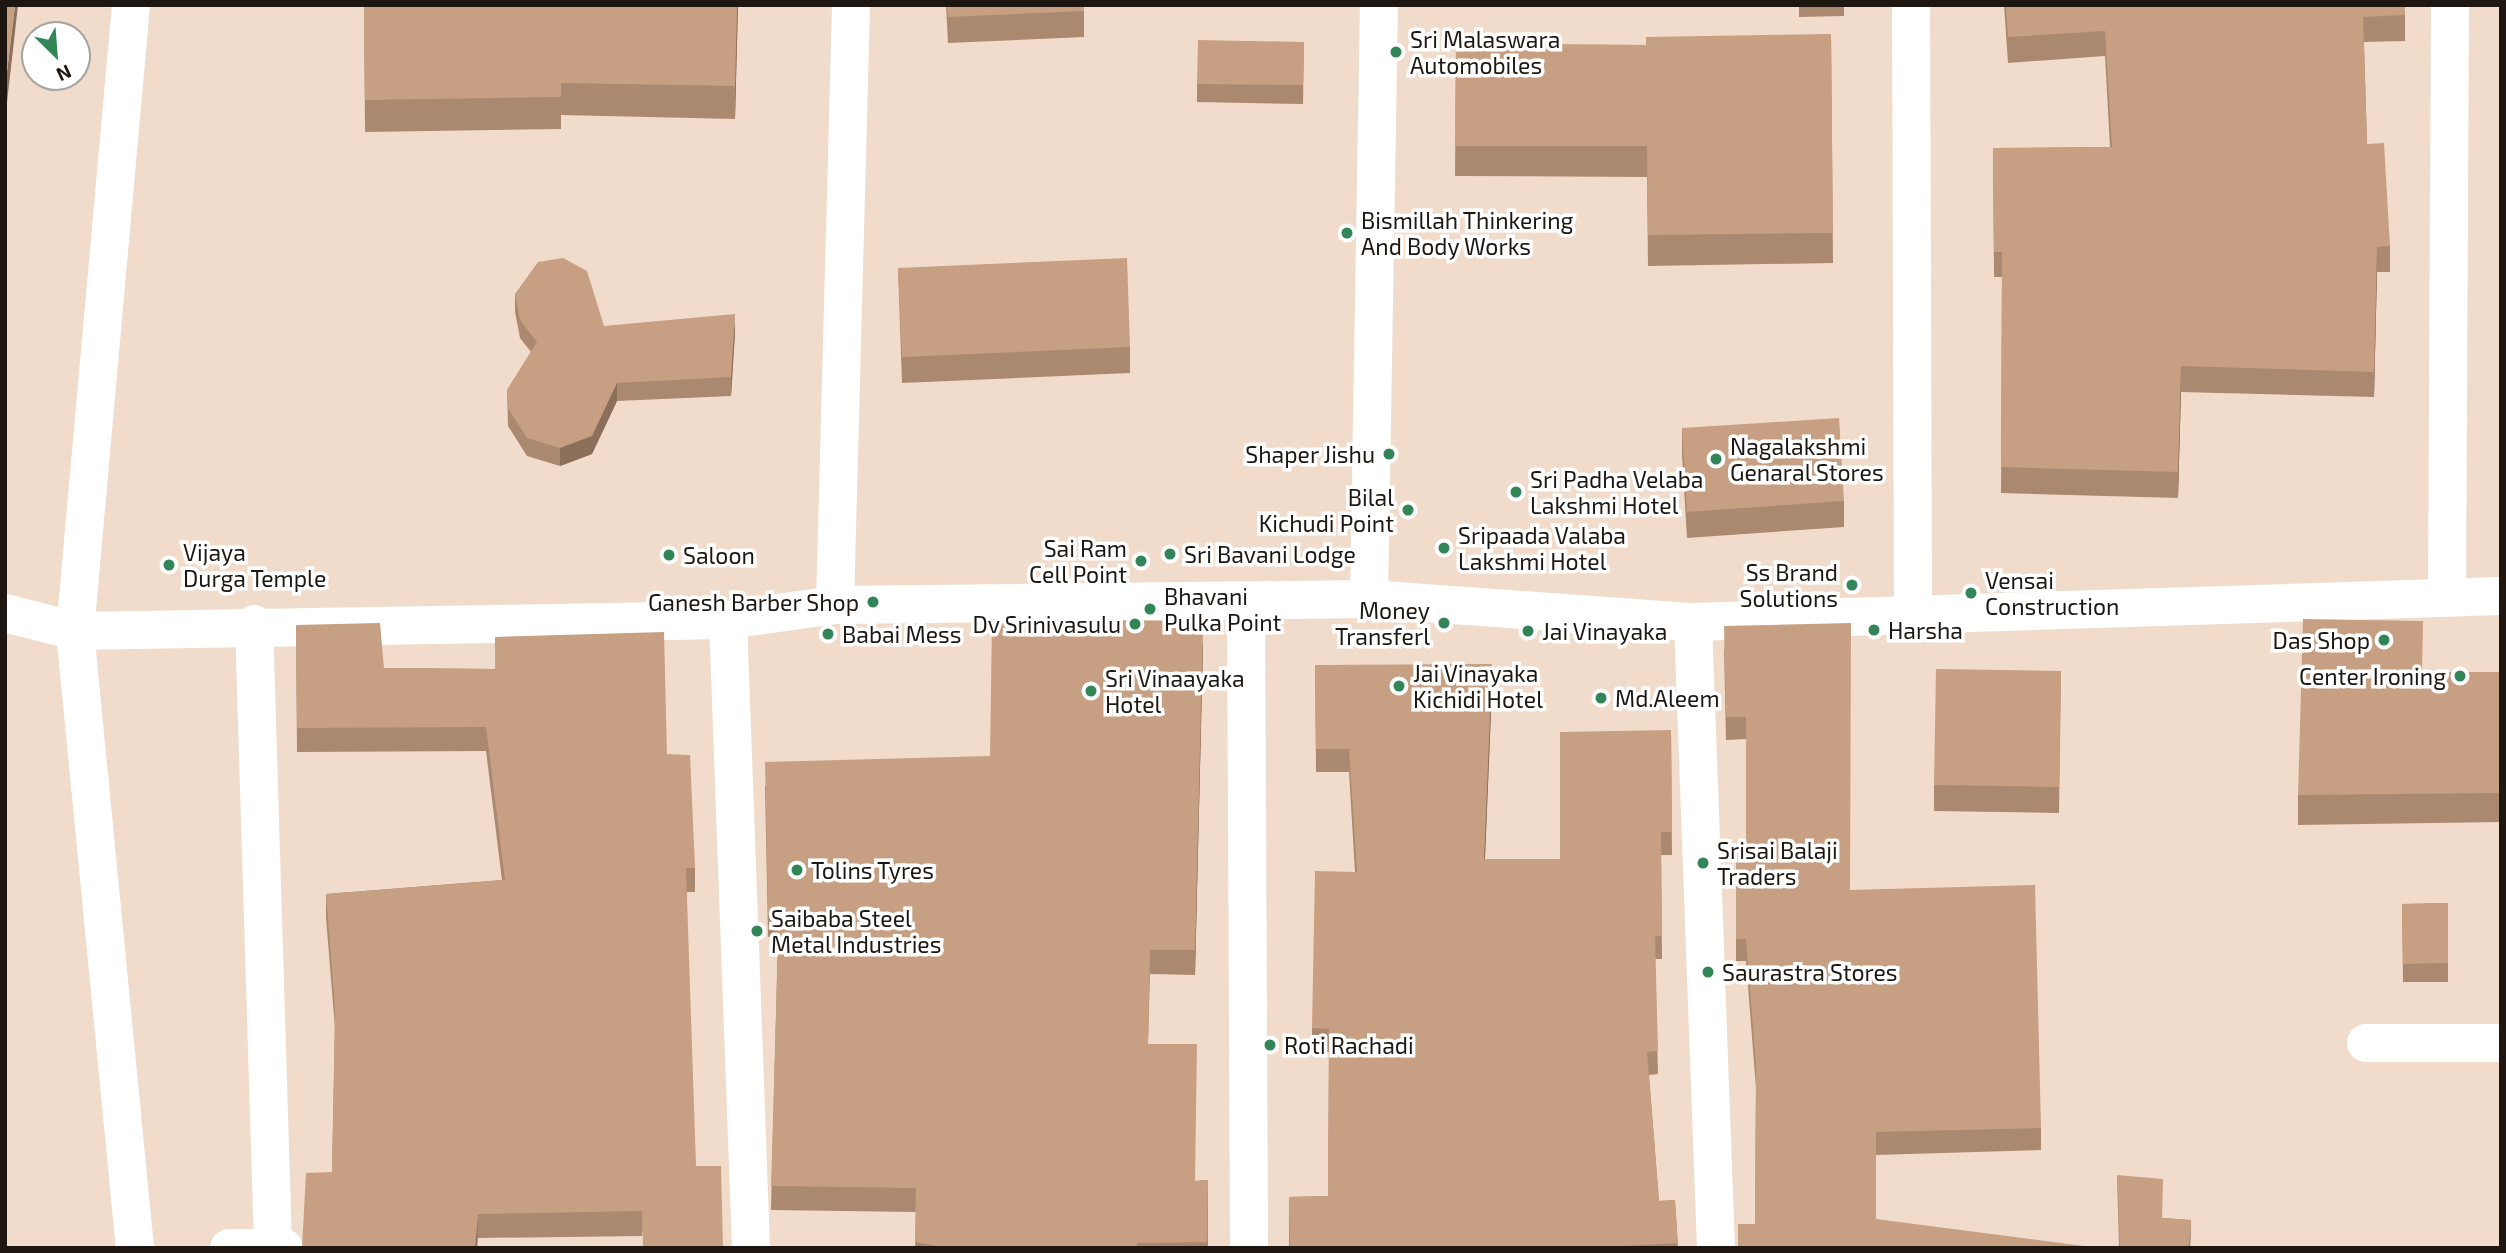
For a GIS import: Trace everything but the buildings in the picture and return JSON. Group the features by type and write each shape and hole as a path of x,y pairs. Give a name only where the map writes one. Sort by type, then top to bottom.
{"street":[{"path":"131,5 75,631 135,1248"},
{"path":"835,605 851,5"},
{"path":"1369,599 1379,5"},
{"path":"1911,5 1913,613"},
{"path":"2447,595 2451,5"},
{"path":"5,613 75,631 254,624 728,620 835,605 1246,605 1369,599 1693,622 2447,595 2501,596"},
{"path":"1246,605 1249,1248"},
{"path":"728,620 751,1248"},
{"path":"1693,622 1716,1248"},
{"path":"254,624 258,1247"},
{"path":"2366,1042 2501,1043"}],"place":[{"name":"Sri Malaswara Automobiles","path":"1396,52"},
{"name":"Bismillah Thinkering And Body Works","path":"1347,233"},
{"name":"Shaper Jishu","path":"1389,454"},
{"name":"Nagalakshmi Genaral Stores","path":"1716,459"},
{"name":"Sri Padha Velaba Lakshmi Hotel","path":"1516,492"},
{"name":"Bilal Kichudi Point","path":"1408,510"},
{"name":"Sripaada Valaba Lakshmi Hotel","path":"1444,548"},
{"name":"Sri Bavani Lodge","path":"1170,554"},
{"name":"Saloon","path":"669,555"},
{"name":"Sai Ram Cell Point","path":"1141,561"},
{"name":"Vijaya Durga Temple","path":"169,565"},
{"name":"Ss Brand Solutions","path":"1852,585"},
{"name":"Vensai Construction","path":"1971,593"},
{"name":"Ganesh Barber Shop","path":"873,602"},
{"name":"Bhavani Pulka Point","path":"1150,609"},
{"name":"Money Transferl","path":"1444,623"},
{"name":"Dv Srinivasulu","path":"1135,624"},
{"name":"Harsha","path":"1874,630"},
{"name":"Jai Vinayaka","path":"1528,631"},
{"name":"Babai Mess","path":"828,634"},
{"name":"Das Shop","path":"2384,640"},
{"name":"Center Ironing","path":"2460,676"},
{"name":"Jai Vinayaka Kichidi Hotel","path":"1399,686"},
{"name":"Sri Vinaayaka Hotel","path":"1091,691"},
{"name":"Md.Aleem","path":"1601,698"},
{"name":"Srisai Balaji Traders","path":"1703,863"},
{"name":"Tolins Tyres","path":"797,870"},
{"name":"Saibaba Steel Metal Industries","path":"757,931"},
{"name":"Saurastra Stores","path":"1708,972"},
{"name":"Roti Rachadi","path":"1270,1045"}]}
